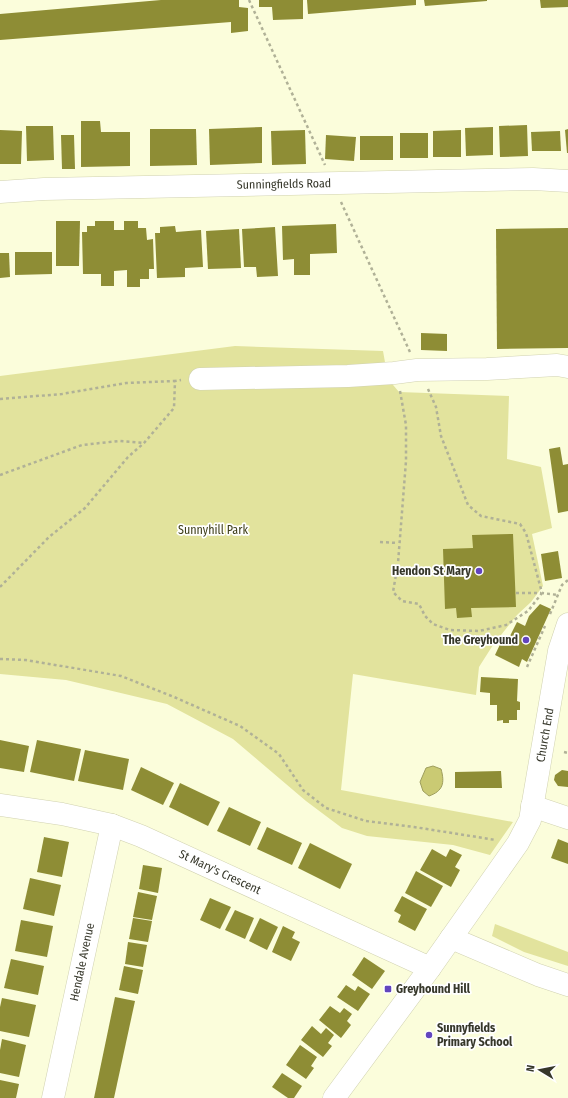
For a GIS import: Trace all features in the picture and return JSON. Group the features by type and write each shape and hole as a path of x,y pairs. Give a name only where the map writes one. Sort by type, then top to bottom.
{"street":[{"name":"Sunningfields Road","path":"0,192 44,189 525,179 568,180"},
{"path":"200,379 348,376 417,370 487,369 557,365 568,367"},
{"name":"Church End","path":"518,843 530,820 559,651 558,622"},
{"name":"St Mary's Crescent","path":"0,805 62,814 112,825 141,836 430,968"},
{"path":"532,806 568,818"},
{"name":"Hendale Avenue","path":"53,1098 112,825"},
{"path":"334,1098 410,993 430,968 518,843"},
{"path":"451,938 538,975 568,985"}],"path":[{"path":"417,370 436,407 441,436 468,505 481,516 520,524 526,533 542,593"},
{"path":"394,373 400,390 406,425 406,461 398,543 398,563 393,592 402,601 419,604 425,616 433,624 450,630 478,631 506,625 528,611 542,593"},
{"path":"0,399 62,394 126,383 200,379"},
{"path":"0,587 49,537 85,508 128,457 144,443 174,408 175,381"},
{"path":"0,476 82,445 119,441 144,443"},
{"path":"380,542 398,543"},
{"path":"558,622 558,595 562,585 568,580"},
{"path":"516,593 542,593 558,595"},
{"path":"527,667 545,625"},
{"path":"0,659 26,660 121,676 240,726 279,754 303,790 326,808 366,821 518,843"}],"green space":[{"name":"Sunnyhill Park","path":"235,346 383,351 388,379 399,392 509,396 507,459 541,467 552,528 532,534 543,586 493,645 479,667 476,695 353,674 341,790 513,822 490,855 453,845 367,836 342,828 306,801 233,739 167,704 66,680 0,674 0,376"},
{"path":"495,924 568,952 568,966 524,952 492,936"}],"shaded area":[{"path":"433,766 441,769 443,782 442,786 437,792 429,796 423,791 420,782 426,768"}],"building":[{"path":"161,0 239,0 239,7 248,8 248,31 231,33 231,22 0,40 0,14"},
{"path":"259,0 303,0 303,19 273,20 272,7 259,7"},
{"path":"307,0 416,0 416,5 308,14"},
{"path":"424,0 487,0 487,1 425,6"},
{"path":"540,0 568,0 568,7 541,8"},
{"path":"81,121 100,121 101,132 130,132 130,166 81,167"},
{"path":"527,125 528,156 500,157 499,126"},
{"path":"26,126 53,126 54,160 27,161"},
{"path":"262,127 262,163 210,165 209,129"},
{"path":"493,127 493,155 466,156 465,128"},
{"path":"150,129 196,129 197,165 150,166"},
{"path":"568,129 568,153 567,153 565,130"},
{"path":"0,130 22,131 21,164 0,164"},
{"path":"305,130 306,164 272,165 271,131"},
{"path":"461,130 461,157 433,157 433,131"},
{"path":"560,131 561,151 532,151 531,132"},
{"path":"400,133 428,133 428,158 400,158"},
{"path":"61,135 74,135 75,169 62,169"},
{"path":"326,135 356,137 354,161 325,159"},
{"path":"360,136 393,136 393,160 360,160"},
{"path":"56,221 80,221 79,266 56,266"},
{"path":"95,221 114,221 114,230 124,230 124,221 138,221 138,228 146,228 147,240 153,239 154,269 149,269 149,279 140,279 140,287 127,287 127,270 114,271 114,286 101,286 101,274 83,274 82,232 87,232 87,226 95,226"},
{"path":"336,224 337,253 310,254 310,275 294,275 294,259 283,260 282,226"},
{"path":"175,226 176,232 201,230 203,267 185,268 185,277 157,278 155,233 160,233 160,227"},
{"path":"275,227 278,276 257,277 256,267 244,267 242,229"},
{"path":"568,228 568,348 497,349 496,229"},
{"path":"239,229 241,268 208,269 206,231"},
{"path":"15,252 52,252 52,274 15,275"},
{"path":"0,253 9,253 10,277 0,278"},
{"path":"421,333 447,334 447,351 421,350"},
{"path":"560,447 563,465 568,464 568,511 558,513 549,449"},
{"name":"Hendon St Mary","path":"513,534 516,607 471,608 472,617 457,618 456,608 445,609 443,549 473,548 472,535"},
{"path":"558,551 562,578 545,581 541,554"},
{"path":"540,604 551,609 527,662 522,659 519,667 495,655 503,638 508,640 517,622 525,626 529,616"},
{"path":"481,677 518,679 517,701 520,702 520,710 517,710 517,720 509,720 509,723 503,723 503,720 497,721 497,705 490,705 490,693 480,692"},
{"path":"0,740 29,746 24,772 0,768"},
{"path":"37,740 81,749 74,781 30,772"},
{"path":"85,750 129,759 123,790 78,781"},
{"path":"141,767 174,783 163,805 131,790"},
{"path":"562,770 568,771 568,787 558,786 554,780 555,775"},
{"path":"501,771 502,788 455,788 455,772"},
{"path":"180,783 220,802 208,826 169,807"},
{"path":"229,807 261,822 250,846 217,831"},
{"path":"267,827 302,843 292,865 257,849"},
{"path":"44,837 69,842 62,877 37,872"},
{"path":"558,839 568,843 568,864 551,858"},
{"path":"310,843 352,864 340,889 298,868"},
{"path":"432,849 446,857 450,849 462,855 455,867 460,870 451,887 420,870"},
{"path":"143,865 162,868 158,893 139,889"},
{"path":"416,871 443,886 431,907 405,893"},
{"path":"30,878 61,885 54,916 23,909"},
{"path":"138,892 157,896 152,920 133,917"},
{"path":"402,896 427,909 415,931 398,922 401,915 394,911"},
{"path":"210,898 231,907 220,929 200,920"},
{"path":"235,910 254,918 245,939 225,930"},
{"path":"133,918 152,921 148,942 129,939"},
{"path":"260,918 278,927 267,950 249,941"},
{"path":"21,920 53,926 47,957 15,951"},
{"path":"283,926 295,932 292,938 300,942 291,961 272,952"},
{"path":"128,942 147,945 143,967 125,964"},
{"path":"364,957 385,971 372,989 352,975"},
{"path":"11,959 44,966 38,995 4,988"},
{"path":"124,966 143,970 138,994 119,990"},
{"path":"346,985 355,991 358,986 370,994 358,1011 337,997"},
{"path":"115,997 135,1001 114,1098 94,1098"},
{"path":"2,998 36,1005 29,1037 0,1031 0,1007"},
{"path":"330,1006 340,1013 344,1008 352,1014 347,1021 351,1025 341,1038 319,1020"},
{"path":"312,1026 321,1034 326,1028 334,1035 328,1043 332,1046 323,1057 301,1040"},
{"path":"2,1039 26,1045 19,1077 0,1073 0,1050"},
{"path":"300,1045 317,1057 311,1066 314,1068 306,1079 286,1065"},
{"path":"282,1073 302,1086 294,1098 288,1098 272,1087"},
{"path":"0,1080 19,1084 16,1098 0,1098"}],"place":[{"name":"Hendon St Mary","path":"479,571"},
{"name":"The Greyhound","path":"526,640"},
{"name":"Greyhound Hill","path":"388,989"},
{"name":"Sunnyfields Primary School","path":"429,1035"}]}
